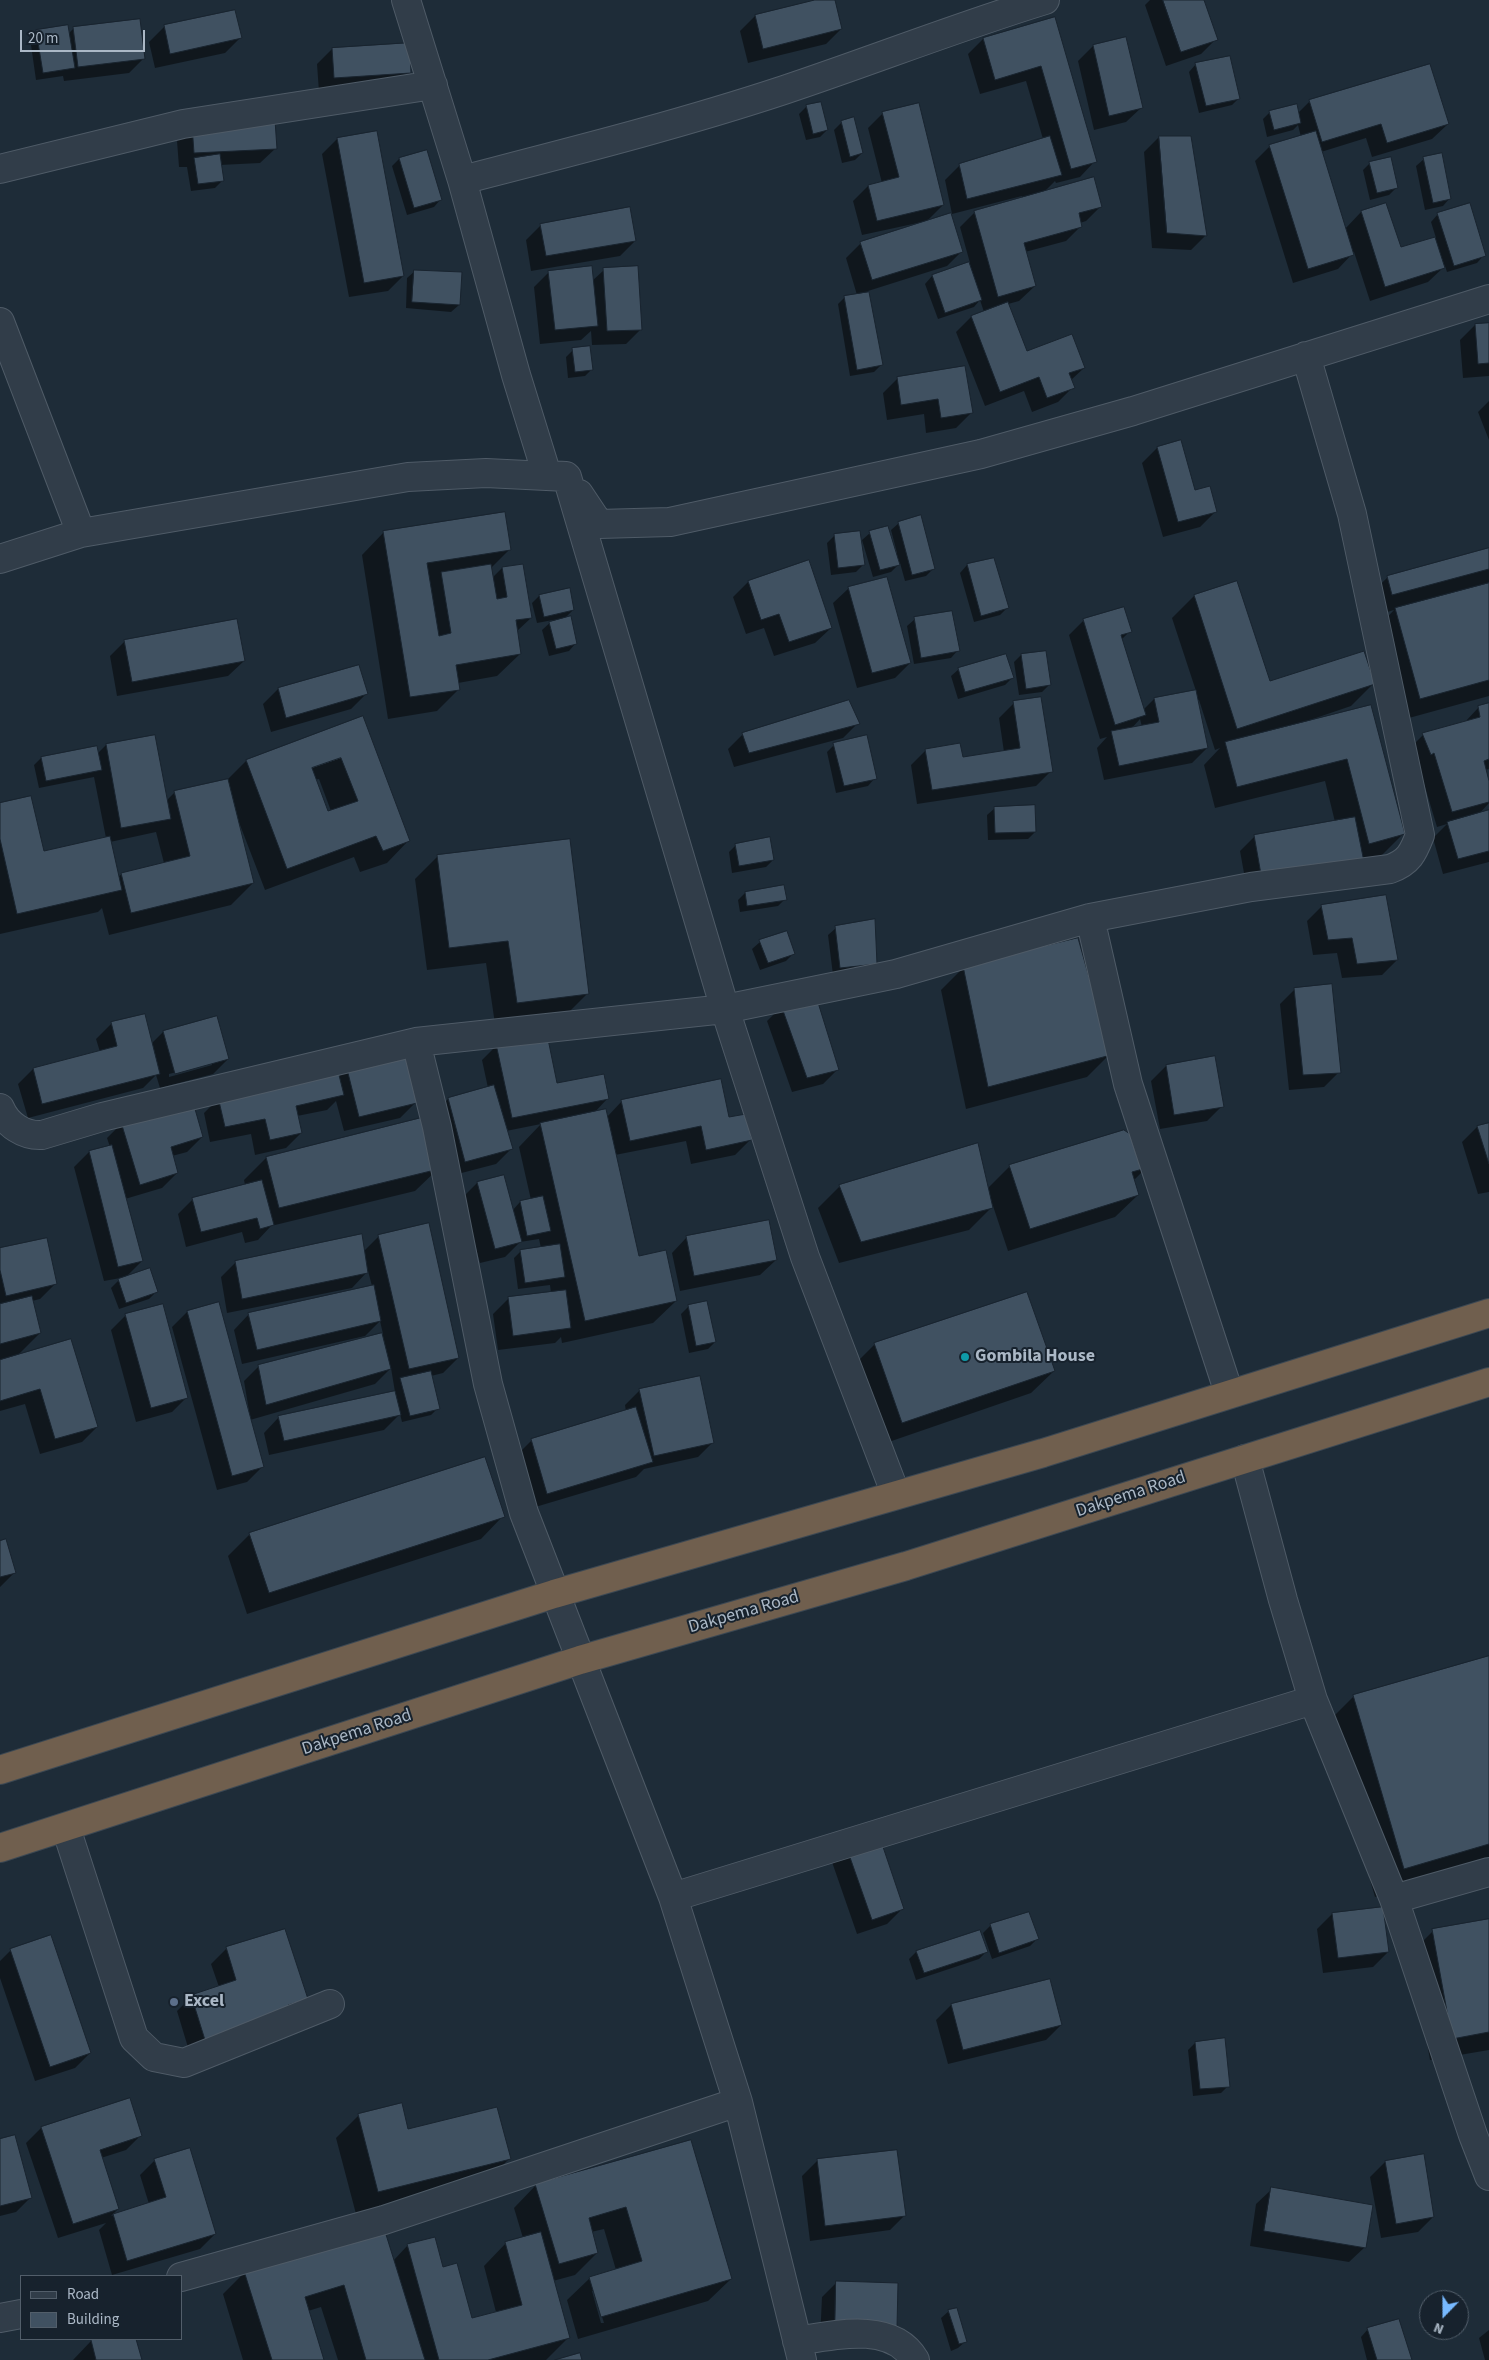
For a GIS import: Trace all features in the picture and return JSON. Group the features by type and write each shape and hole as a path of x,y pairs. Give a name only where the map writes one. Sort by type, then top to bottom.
{"highway":[{"path":"0,1770 554,1594 1043,1453 1229,1393 1489,1313"},
{"name":"Dakpema Road","path":"0,1848 580,1660 906,1566 1489,1382"}],"street":[{"path":"406,0 462,180 516,375 547,475 567,476"},
{"path":"462,180 628,137 783,90 966,24 1045,0"},
{"path":"0,169 183,124 433,85"},
{"path":"567,476 599,524 670,522 981,454 1133,411 1489,299"},
{"path":"0,322 81,533"},
{"path":"0,1108 13,1126 32,1135 42,1135 102,1117 416,1042 725,1009 896,974 1090,918 1251,888 1390,868 1403,864 1414,851 1420,835 1352,514 1306,356"},
{"path":"0,559 81,533 408,477 486,473 567,476"},
{"path":"567,476 725,1009 805,1257 896,1496"},
{"path":"1090,918 1128,1084 1229,1393"},
{"path":"416,1042 437,1127 488,1384 524,1513 673,1897 738,2102 800,2350 837,2335 877,2335 900,2343 915,2360"},
{"path":"1245,1459 1283,1600 1313,1700 1394,1899 1481,2134 1489,2176"},
{"path":"673,1897 1313,1700"},
{"path":"66,1828 134,2038 154,2057 184,2063 330,2004"},
{"path":"1394,1899 1489,1872"},
{"path":"182,2276 384,2220 738,2102"},
{"path":"0,2318 20,2314"}],"building":[{"path":"815,0 835,0 842,29 763,49 755,15"},
{"path":"1163,0 1204,0 1218,40 1181,52"},
{"path":"235,10 242,38 170,54 164,25"},
{"path":"1055,17 1097,162 1071,169 1041,66 995,80 983,38"},
{"path":"140,19 145,59 78,67 73,27"},
{"path":"68,25 75,68 43,73 36,30"},
{"path":"1126,37 1143,108 1109,116 1093,45"},
{"path":"410,43 411,73 334,78 332,48"},
{"path":"1230,56 1240,99 1206,106 1195,63"},
{"path":"1430,64 1449,124 1387,143 1381,124 1322,142 1309,100"},
{"path":"821,102 828,130 813,134 806,105"},
{"path":"919,103 944,205 877,221 868,185 899,177 882,112"},
{"path":"1297,104 1301,123 1274,130 1269,111"},
{"path":"854,117 863,153 850,157 841,121"},
{"path":"275,120 277,149 194,153 192,125"},
{"path":"377,131 404,276 364,283 337,138"},
{"path":"1316,131 1354,255 1308,269 1269,145"},
{"path":"1050,136 1062,175 967,199 959,164"},
{"path":"1159,136 1191,136 1207,236 1167,233"},
{"path":"427,150 442,200 414,208 399,158"},
{"path":"1442,153 1451,199 1433,203 1423,157"},
{"path":"220,154 224,181 198,184 194,158"},
{"path":"1391,157 1398,188 1377,193 1369,162"},
{"path":"1094,177 1102,207 1079,213 1082,227 1024,243 1036,286 998,297 974,211"},
{"path":"1386,203 1401,247 1435,237 1445,268 1385,287 1361,211"},
{"path":"1470,203 1486,256 1454,266 1437,213"},
{"path":"630,207 636,241 546,256 540,224"},
{"path":"951,213 963,252 872,280 860,242"},
{"path":"969,262 982,300 945,313 932,275"},
{"path":"592,266 598,326 555,330 548,271"},
{"path":"638,266 642,330 607,331 603,268"},
{"path":"414,270 462,272 460,305 412,302"},
{"path":"869,292 883,365 857,370 844,296"},
{"path":"1008,302 1027,351 1072,334 1085,368 1069,373 1075,388 1047,398 1039,377 1000,392 971,316"},
{"path":"1489,323 1489,363 1478,364 1475,324"},
{"path":"590,346 593,370 575,372 572,348"},
{"path":"965,366 973,413 941,418 938,399 901,405 897,377"},
{"path":"1181,440 1195,490 1210,486 1217,512 1178,522 1157,447"},
{"path":"505,512 511,550 427,563 439,636 451,633 441,572 491,564 497,599 507,597 502,567 523,564 532,618 516,620 521,654 456,665 460,690 410,697 383,531"},
{"path":"921,515 935,569 912,575 898,522"},
{"path":"888,526 900,565 880,570 869,531"},
{"path":"860,531 865,565 838,568 834,534"},
{"path":"1489,548 1489,569 1392,595 1387,576"},
{"path":"994,558 1009,608 981,616 967,564"},
{"path":"809,560 832,628 789,642 779,614 761,620 748,581"},
{"path":"887,577 911,663 872,673 848,587"},
{"path":"1237,581 1270,681 1364,651 1375,684 1237,729 1194,595"},
{"path":"1489,583 1489,680 1420,699 1395,608"},
{"path":"570,588 574,610 544,617 539,595"},
{"path":"1124,607 1132,632 1121,635 1146,715 1115,725 1083,619"},
{"path":"952,611 960,651 921,658 914,617"},
{"path":"571,616 577,644 556,649 549,622"},
{"path":"237,619 245,661 132,682 124,640"},
{"path":"1046,651 1051,685 1026,689 1021,654"},
{"path":"1006,654 1014,678 965,692 958,668"},
{"path":"359,665 368,694 286,718 278,688"},
{"path":"1196,690 1208,748 1119,766 1111,731 1159,722 1154,698"},
{"path":"1041,697 1053,772 932,790 925,749 960,743 963,757 1020,748 1013,701"},
{"path":"849,700 860,724 749,753 742,733"},
{"path":"1489,703 1489,759 1484,761 1489,781 1489,802 1452,812 1434,753 1431,755 1422,733 1480,717 1478,706"},
{"path":"1371,705 1405,834 1369,844 1347,759 1237,787 1225,742"},
{"path":"363,716 410,841 383,851 376,836 287,869 246,760","holes":["341,758 358,801 328,811 312,768"]},
{"path":"155,735 171,819 121,828 106,744"},
{"path":"867,735 877,779 844,786 833,743"},
{"path":"97,746 102,770 46,781 41,757"},
{"path":"228,779 254,883 131,913 121,873 190,856 174,791"},
{"path":"31,796 44,851 110,836 122,890 17,914 0,839 0,803"},
{"path":"1035,805 1036,832 995,833 994,807"},
{"path":"1489,810 1489,851 1458,859 1447,822"},
{"path":"1355,817 1364,862 1262,880 1254,835"},
{"path":"770,837 774,860 739,866 735,844"},
{"path":"570,839 589,994 517,1003 508,941 449,948 437,855"},
{"path":"784,885 787,900 747,906 745,892"},
{"path":"1386,895 1398,960 1357,964 1352,938 1328,940 1321,905"},
{"path":"875,919 877,964 840,968 835,926"},
{"path":"787,931 795,954 768,963 759,940"},
{"path":"1078,938 1111,1055 988,1087 963,966"},
{"path":"1332,984 1341,1073 1303,1075 1294,988"},
{"path":"816,996 839,1070 807,1078 781,1005"},
{"path":"145,1014 160,1074 42,1104 33,1068 117,1046 111,1022"},
{"path":"217,1016 229,1059 175,1074 163,1031"},
{"path":"547,1034 557,1083 604,1074 609,1099 512,1118 496,1044"},
{"path":"404,1051 417,1103 359,1117 346,1065"},
{"path":"1215,1056 1224,1107 1174,1115 1166,1065"},
{"path":"338,1071 344,1095 296,1106 302,1133 270,1140 265,1119 225,1127 218,1097"},
{"path":"721,1079 729,1117 746,1114 752,1140 706,1150 701,1126 630,1141 621,1100"},
{"path":"494,1085 513,1149 465,1162 448,1098"},
{"path":"193,1102 203,1137 171,1147 178,1173 140,1185 121,1122"},
{"path":"606,1109 639,1256 666,1250 677,1301 585,1321 540,1123"},
{"path":"425,1117 439,1169 279,1208 266,1157"},
{"path":"1489,1123 1489,1164 1477,1126"},
{"path":"1124,1130 1142,1142 1150,1167 1132,1172 1139,1195 1030,1229 1009,1165"},
{"path":"978,1143 993,1208 861,1242 839,1185"},
{"path":"112,1145 143,1261 118,1267 89,1151"},
{"path":"504,1175 522,1242 495,1249 477,1182"},
{"path":"262,1180 274,1225 260,1229 257,1218 201,1232 192,1198"},
{"path":"543,1196 551,1231 527,1236 520,1201"},
{"path":"769,1220 777,1260 694,1276 686,1236"},
{"path":"429,1223 459,1358 409,1369 378,1235"},
{"path":"362,1234 368,1273 242,1299 235,1261"},
{"path":"47,1238 57,1284 6,1296 0,1270 0,1248"},
{"path":"560,1244 565,1277 525,1283 520,1250"},
{"path":"150,1268 158,1292 126,1303 118,1279"},
{"path":"374,1285 381,1321 257,1350 248,1313"},
{"path":"566,1290 571,1328 513,1336 508,1297"},
{"name":"Gombila House","path":"1027,1292 1055,1371 902,1423 874,1343"},
{"path":"32,1296 41,1333 0,1344 0,1304"},
{"path":"707,1301 716,1342 696,1346 688,1305"},
{"path":"219,1302 264,1467 232,1476 187,1311"},
{"path":"163,1304 188,1398 151,1408 125,1314"},
{"path":"382,1333 391,1369 266,1405 258,1365"},
{"path":"71,1339 98,1427 55,1439 40,1389 0,1401 0,1360"},
{"path":"431,1371 440,1409 410,1416 400,1378"},
{"path":"700,1376 714,1443 654,1456 639,1389"},
{"path":"395,1391 401,1415 284,1441 278,1416"},
{"path":"636,1407 653,1462 547,1494 531,1439"},
{"path":"485,1457 505,1517 269,1593 249,1533"},
{"path":"6,1539 16,1573 0,1577 0,1541"},
{"path":"1489,1656 1489,1844 1404,1869 1353,1695"},
{"path":"879,1835 904,1909 872,1920 846,1846"},
{"path":"1383,1907 1389,1952 1338,1958 1332,1913"},
{"path":"1029,1912 1039,1939 999,1953 990,1924"},
{"path":"1489,1919 1489,2032 1452,2039 1432,1929"},
{"path":"285,1929 308,1999 288,2005 291,2013 205,2040 191,1995 236,1980 226,1947"},
{"path":"980,1930 988,1952 924,1973 916,1951"},
{"path":"51,1935 91,2053 50,2067 10,1949"},
{"path":"1050,1979 1062,2025 963,2050 951,2004"},
{"path":"1225,2038 1230,2087 1200,2089 1195,2042"},
{"path":"130,2098 142,2136 100,2150 119,2209 73,2224 41,2127"},
{"path":"402,2103 408,2129 497,2107 511,2159 378,2192 358,2114"},
{"path":"15,2135 32,2198 0,2206 0,2139"},
{"path":"691,2140 732,2279 601,2317 589,2277 642,2261 626,2207 589,2218 598,2253 559,2264 535,2184"},
{"path":"190,2148 216,2234 127,2261 113,2214 166,2197 154,2159"},
{"path":"897,2150 906,2216 825,2226 817,2159"},
{"path":"1424,2154 1434,2217 1396,2224 1385,2161"},
{"path":"1271,2187 1373,2205 1366,2248 1264,2231"},
{"path":"384,2228 425,2360 366,2360 344,2285 305,2297 324,2360 272,2360 244,2271"},
{"path":"541,2232 570,2338 488,2360 439,2360 407,2244 435,2237 443,2267 457,2263 472,2318 522,2305 505,2242"},
{"path":"836,2281 898,2283 897,2327 835,2325"},
{"path":"957,2308 967,2342 959,2344 948,2310"},
{"path":"1399,2319 1412,2360 1377,2360 1367,2328"},
{"path":"91,2340 136,2340 142,2360 96,2360"},
{"path":"580,2353 582,2360 555,2360"}],"place":[{"name":"Gombila House","path":"965,1357"},
{"name":"Excel","path":"174,2002"}]}
